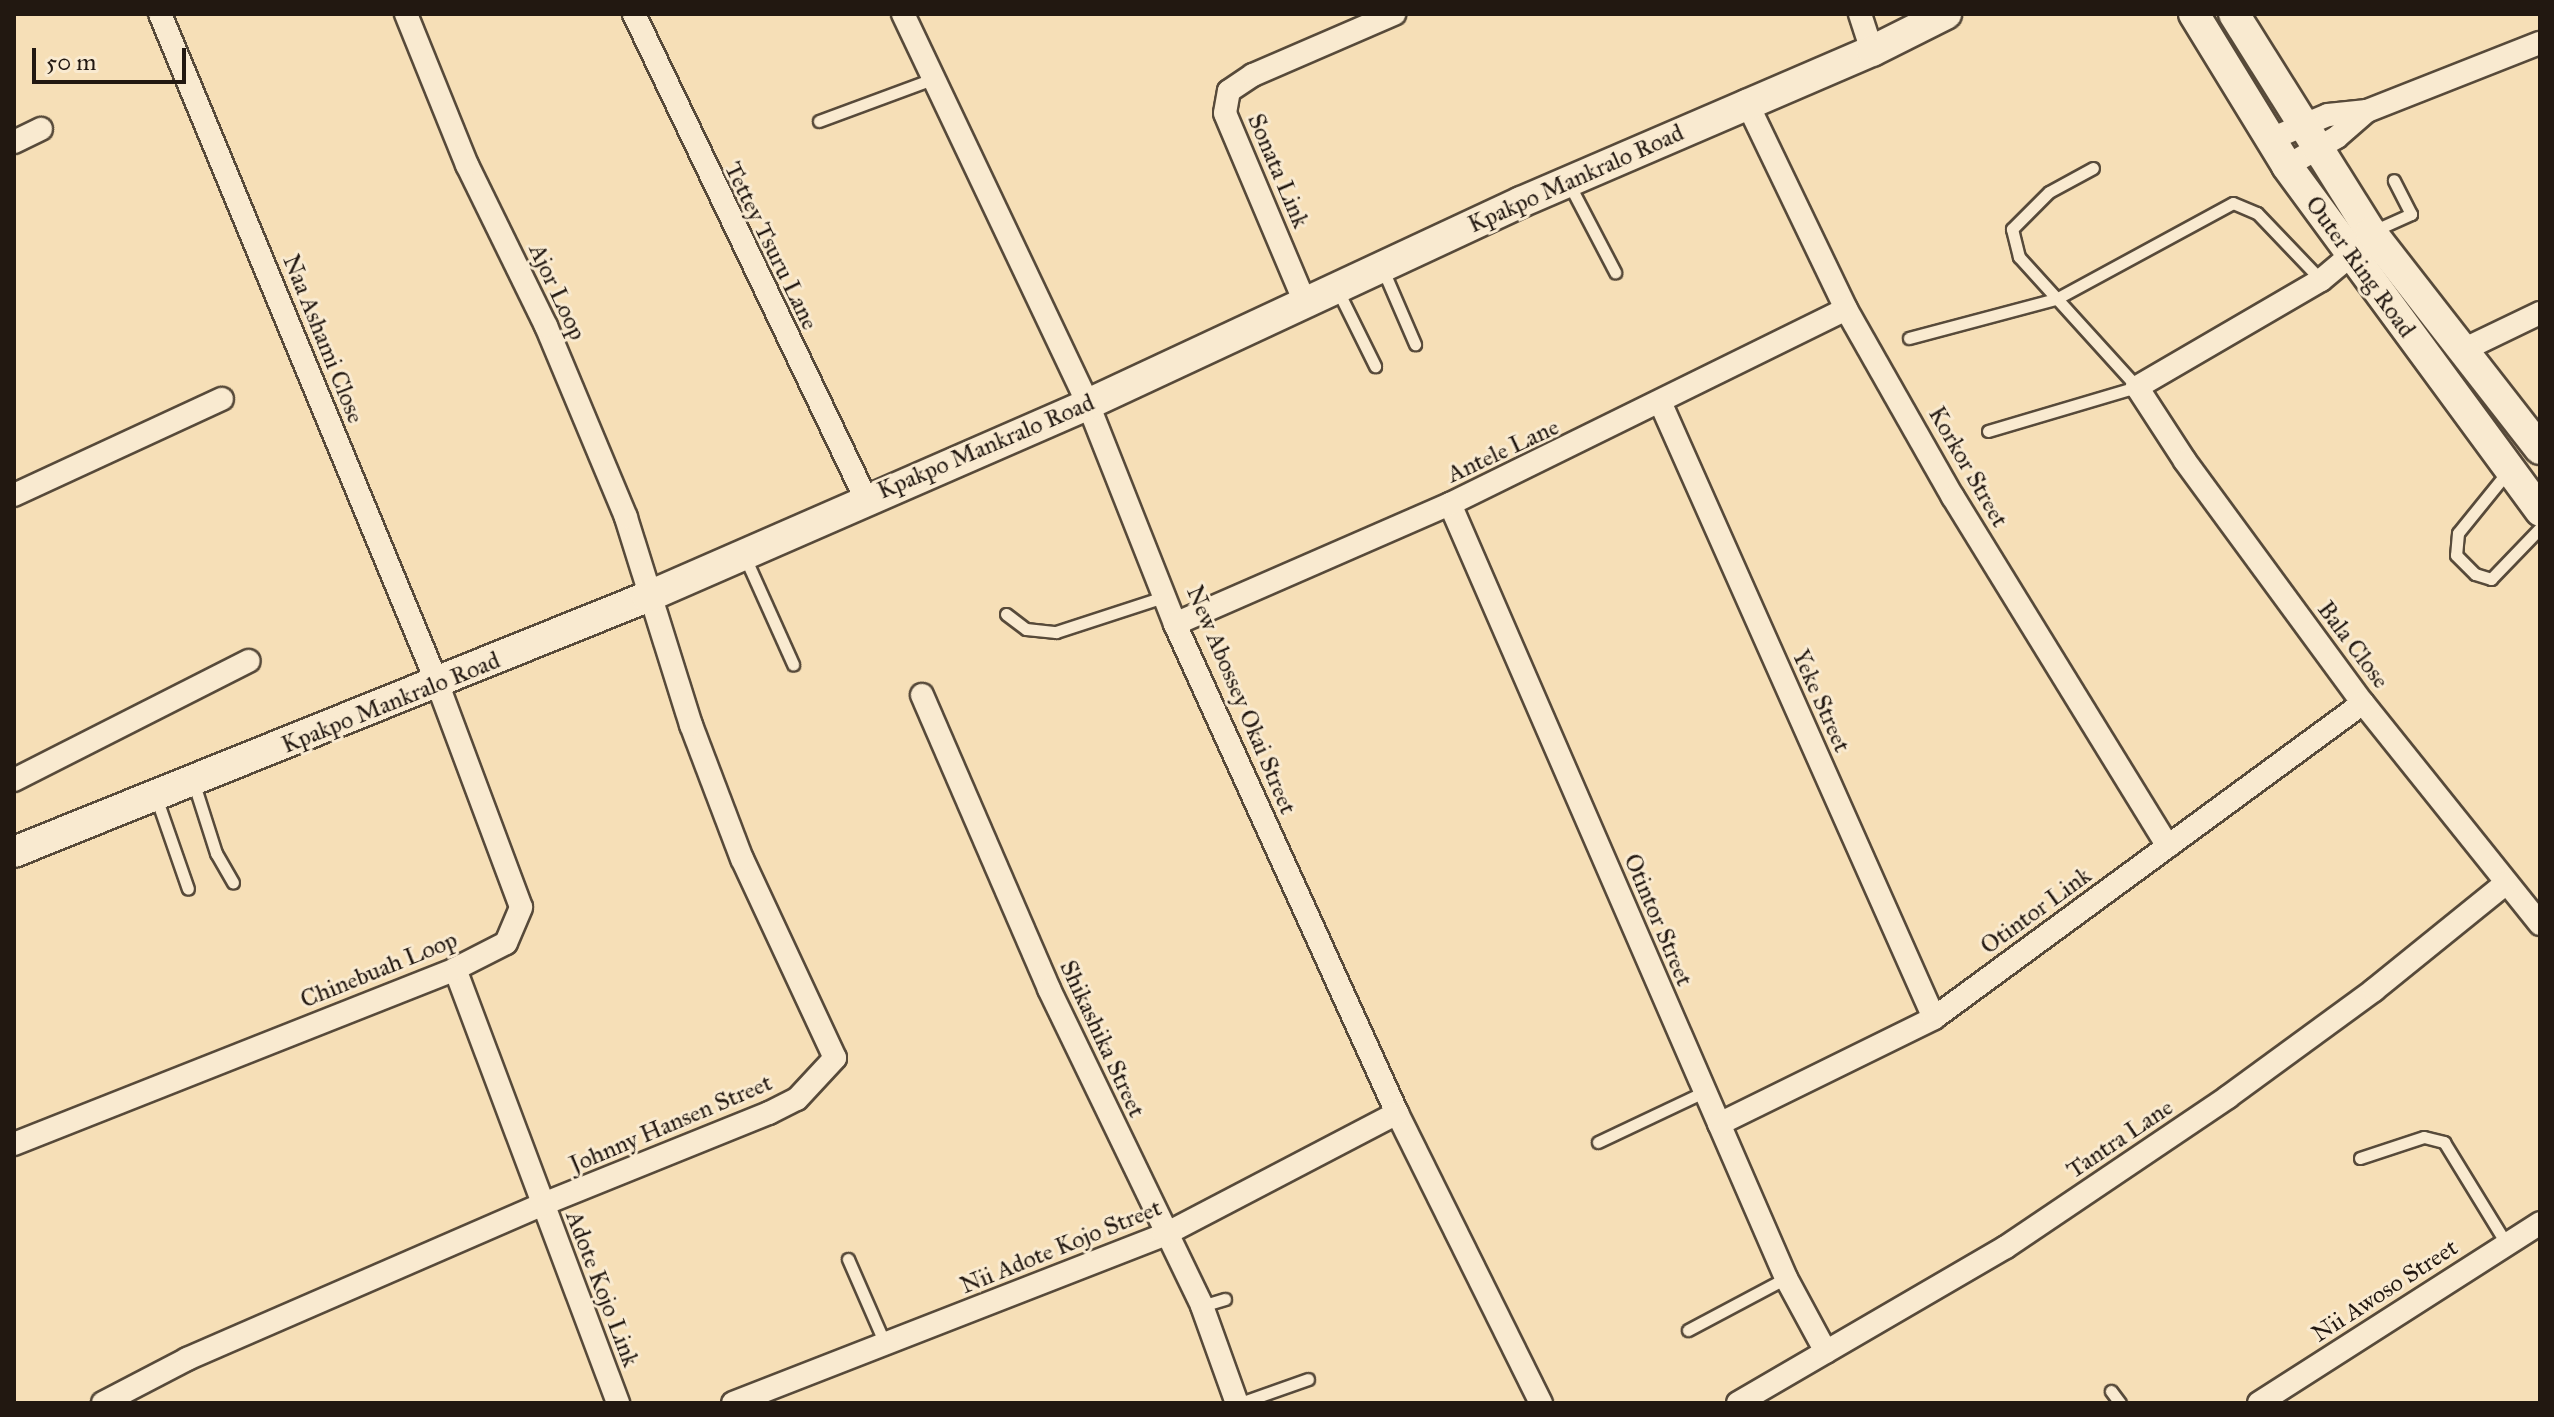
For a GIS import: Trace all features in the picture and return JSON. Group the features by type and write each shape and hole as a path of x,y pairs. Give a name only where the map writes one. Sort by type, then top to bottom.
{"street":[{"name":"Naa Ashami Close","path":"160,14 438,685"},
{"name":"Ajor Loop","path":"406,14 467,165 546,326 626,517 647,597"},
{"name":"Tettey Tsuru Lane","path":"634,14 866,499"},
{"name":"New Abossey Okai Street","path":"903,14 930,80 1088,404 1168,596 1175,624 1397,1113 1541,1403"},
{"name":"Sonata Link","path":"1306,305 1225,113 1229,91 1253,75 1394,14"},
{"path":"1860,14 1872,51"},
{"name":"Kpakpo Mankralo Road","path":"14,852 438,685 647,597 1088,404 1337,291 1568,181 1746,101 1872,51 1946,14"},
{"name":"Outer Ring Road","path":"2194,14 2287,166 2540,511"},
{"name":"Outer Ring Road","path":"2234,14 2371,232 2540,449"},
{"path":"2271,139 2310,136 2540,43"},
{"name":"Korkor Street","path":"1746,101 1846,309 1953,497 2168,846"},
{"path":"14,142 41,129"},
{"path":"2287,166 2310,136"},
{"path":"2137,387 2321,280 2351,255"},
{"name":"Antele Lane","path":"1175,624 1450,504 1661,404 1846,309"},
{"path":"2463,350 2540,313"},
{"name":"Bala Close","path":"2137,387 2185,461 2363,703 2540,924"},
{"path":"14,495 222,399"},
{"name":"Yeke Street","path":"1661,404 1934,1018"},
{"name":"Otintor Street","path":"1450,504 1786,1278 1826,1352"},
{"name":"Johnny Hansen Street","path":"103,1403 187,1359 541,1205 769,1113 797,1099 835,1058 742,859 647,597"},
{"path":"14,780 249,661"},
{"name":"Chinebuah Loop","path":"14,1144 455,969 506,943 521,907 438,685"},
{"name":"Shikashika Street","path":"922,695 1164,1235 1202,1306 1239,1403"},
{"name":"Otintor Link","path":"1719,1124 1934,1018 2363,703"},
{"name":"Tantra Lane","path":"1738,1403 2006,1247 2215,1106 2374,990 2506,883"},
{"name":"Adote Kojo Link","path":"455,969 541,1205 618,1403"},
{"name":"Nii Adote Kojo Street","path":"733,1403 886,1347 1164,1235 1397,1113"},
{"name":"Nii Awoso Street","path":"2259,1403 2540,1223"}],"lane":[{"path":"819,121 930,80"},
{"path":"1988,431 2137,387 2019,257 2012,229 2049,192 2093,168"},
{"path":"2371,232 2411,214 2394,180"},
{"path":"1568,181 1615,272"},
{"path":"1909,338 2056,299 2233,203 2257,213 2321,280"},
{"path":"1383,269 1415,344"},
{"path":"1337,291 1375,366"},
{"path":"2509,470 2458,533 2456,555 2475,574 2491,579 2540,528"},
{"path":"743,555 793,664"},
{"path":"1006,614 1026,629 1056,632 1168,596"},
{"path":"193,781 216,853 233,882"},
{"path":"156,796 188,889"},
{"path":"1598,1142 1704,1092"},
{"path":"2360,1158 2424,1137 2444,1142 2507,1245"},
{"path":"848,1259 886,1347"},
{"path":"1688,1330 1786,1278"},
{"path":"1202,1306 1225,1299"},
{"path":"1239,1403 1308,1379"},
{"path":"2111,1391 2120,1403"}]}
